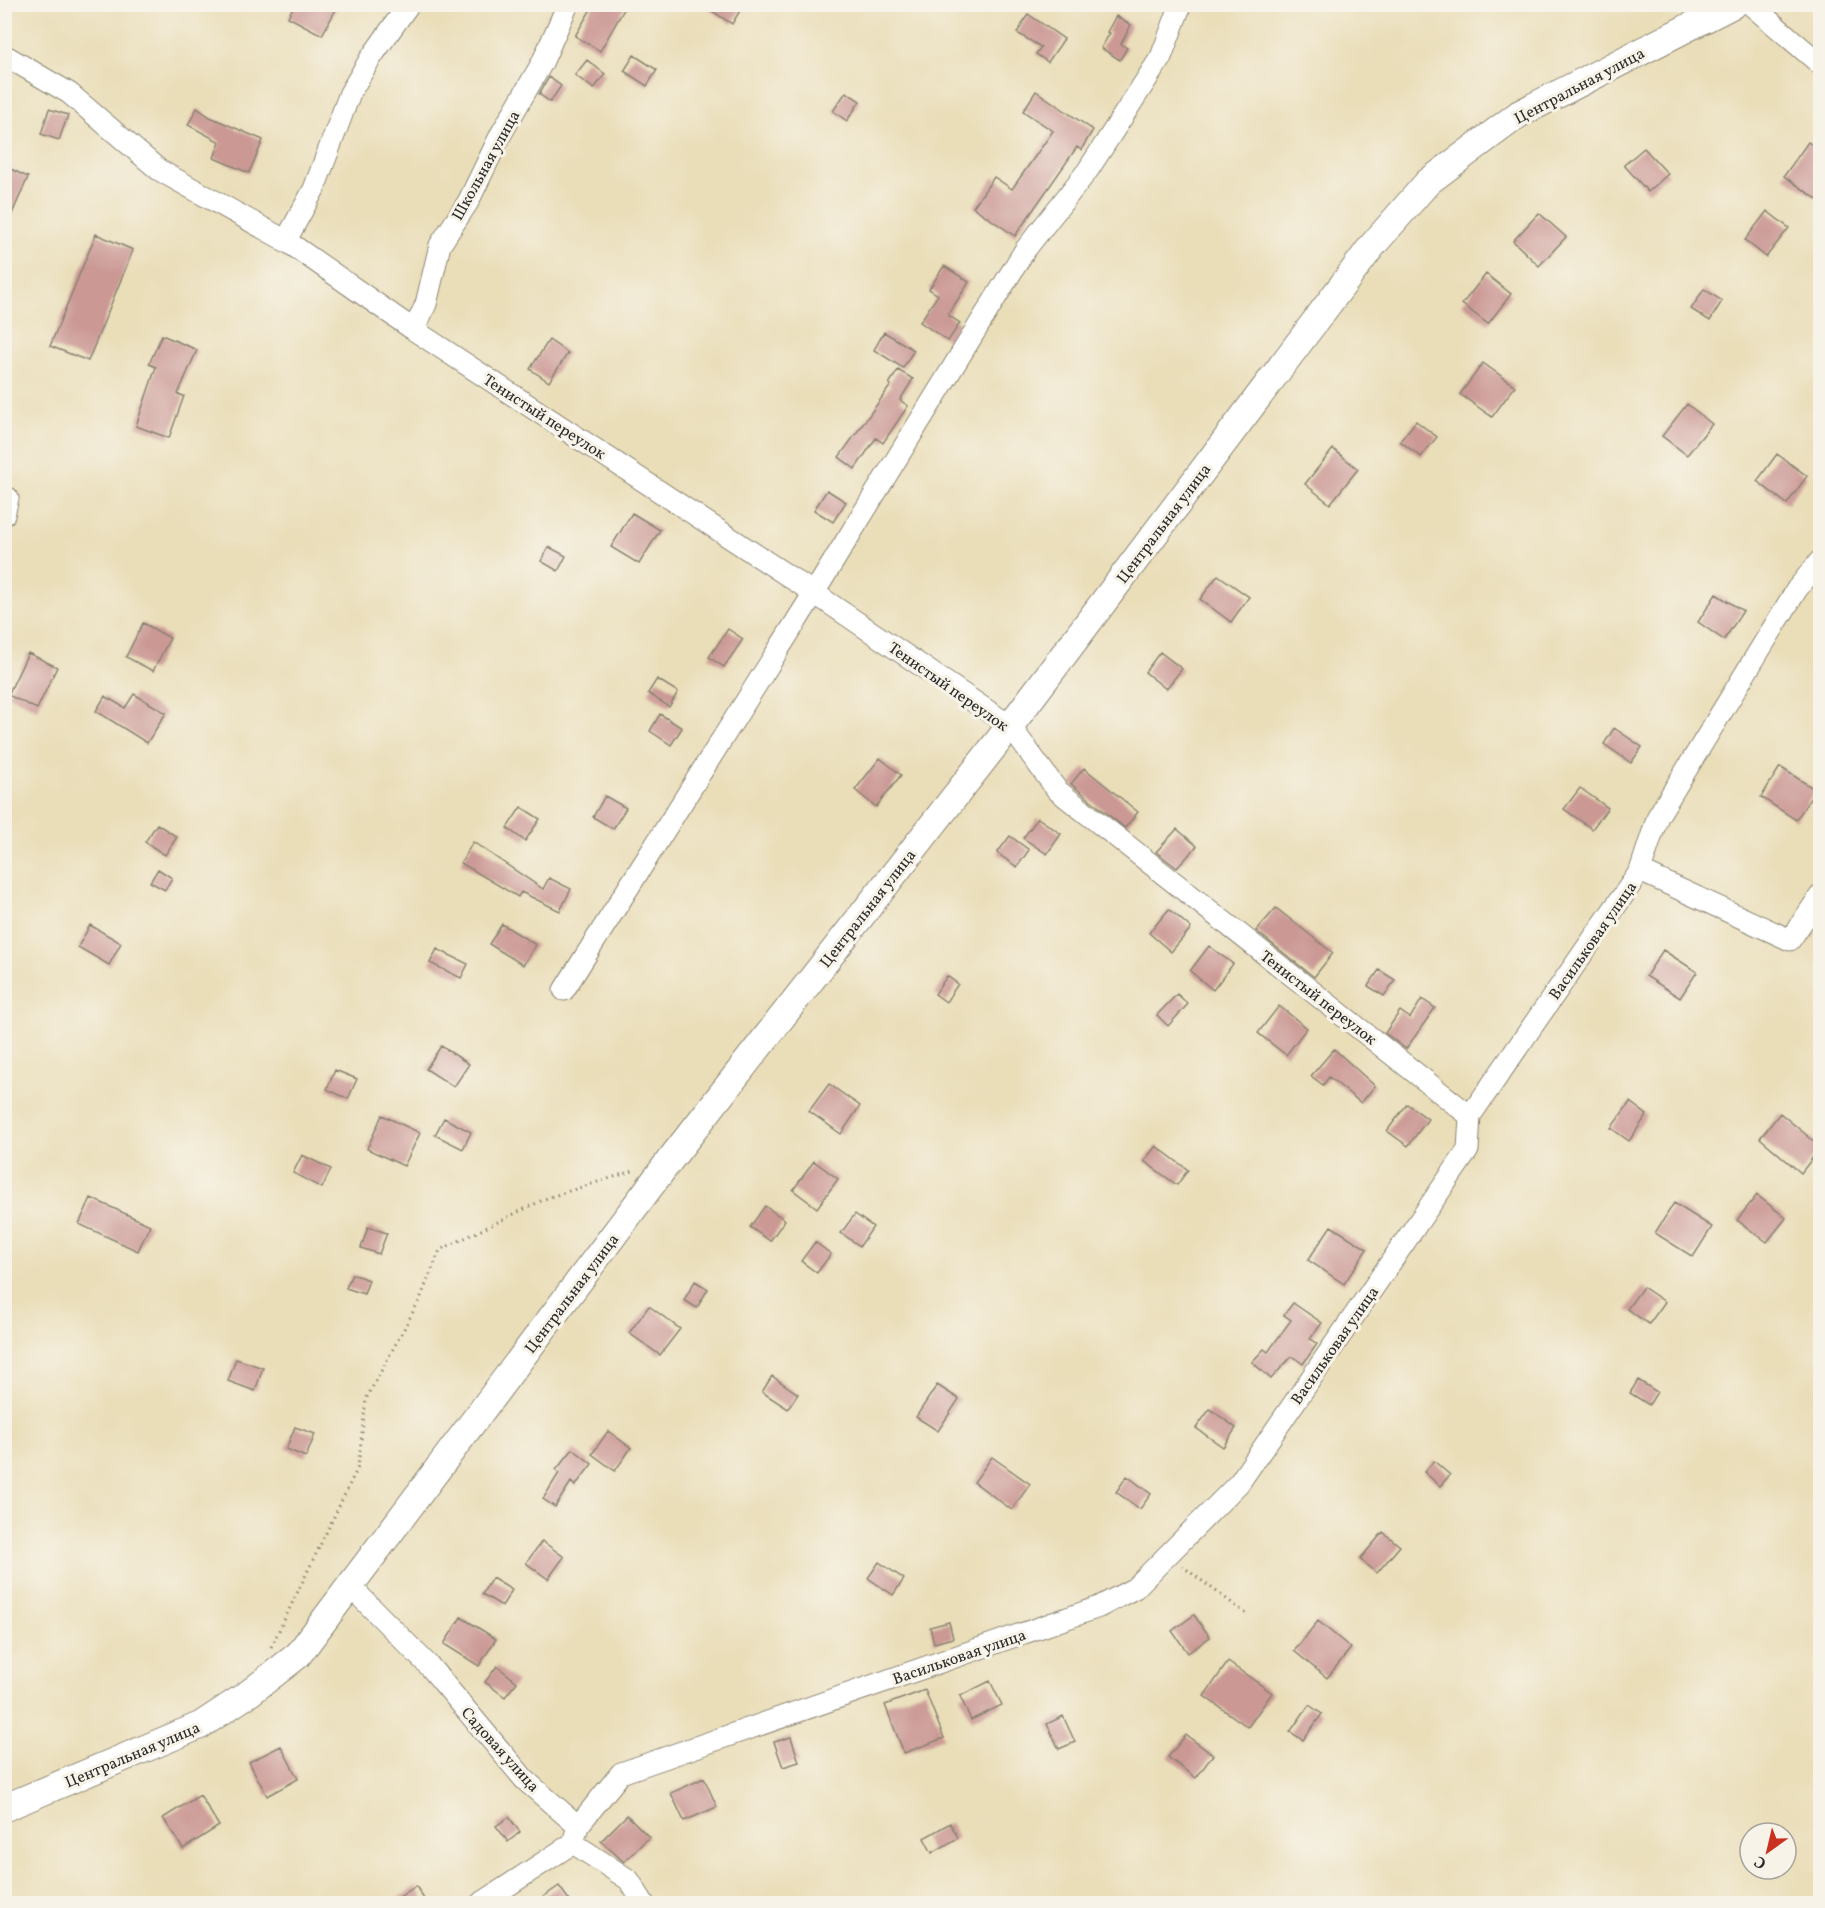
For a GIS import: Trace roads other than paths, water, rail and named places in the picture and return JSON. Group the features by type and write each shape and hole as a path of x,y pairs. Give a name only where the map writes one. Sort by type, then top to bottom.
{"street":[{"path":"285,242 314,189 350,93 370,59 409,4"},
{"name":"Школьная улица","path":"414,330 426,304 440,245 454,220 468,202 501,134 542,63 568,4"},
{"path":"564,990 814,593 1025,250 1088,170 1161,57 1181,4"},
{"name":"Центральная улица","path":"4,1808 201,1725 248,1694 298,1655 670,1160 1010,726 1372,246 1428,182 1519,114 1734,4"},
{"path":"1750,4 1821,64"},
{"name":"Тенистый переулок","path":"4,55 69,93 159,170 285,242 1010,726 1057,790 1470,1116"},
{"name":"Васильковая улица","path":"480,1904 575,1835 621,1773 1099,1607 1135,1588 1169,1556 1239,1483 1437,1198 1468,1150 1470,1116 1640,871 1658,816 1797,589 1821,561"},
{"path":"1640,871 1790,940 1821,896"},
{"name":"Садовая улица","path":"351,1587 431,1668 525,1780 575,1835 629,1880 644,1904"}]}
